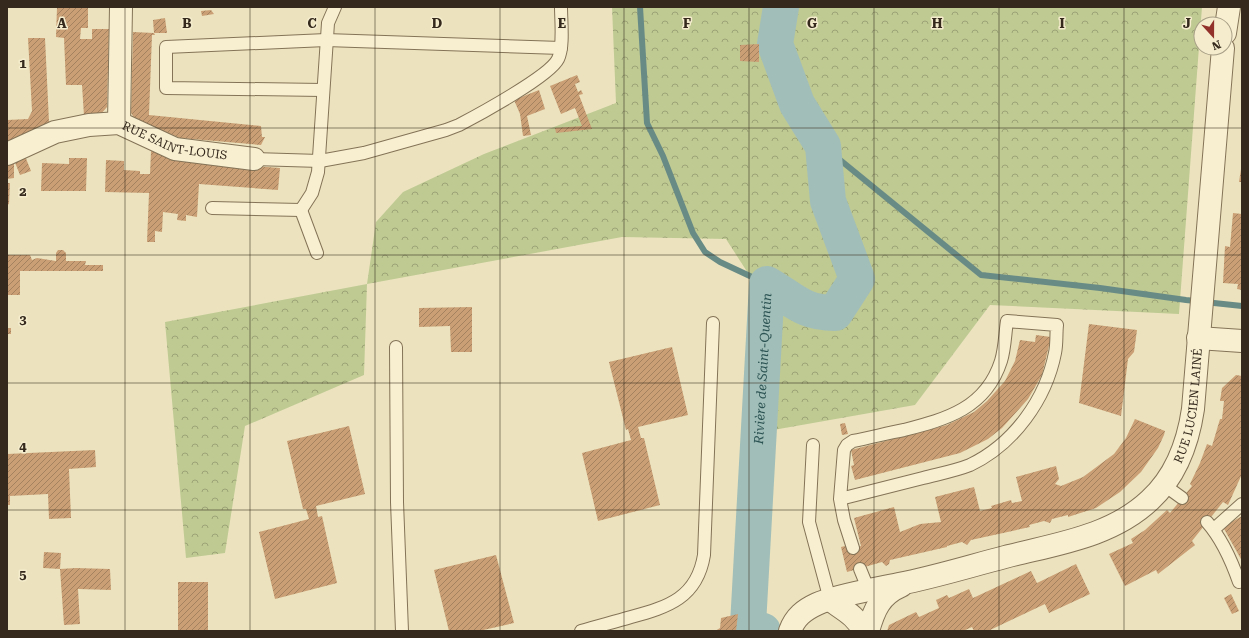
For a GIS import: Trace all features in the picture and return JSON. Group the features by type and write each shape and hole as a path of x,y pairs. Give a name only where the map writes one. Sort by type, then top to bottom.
{"street":[{"path":"119,123 121,7"},
{"name":"RUE LUCIEN LAINÉ","path":"791,630 796,618 803,612 819,603 912,581 1101,531 1118,523 1140,509 1164,485 1179,459 1188,434 1193,409 1222,56"},
{"name":"RUE SAINT-LOUIS","path":"7,154 55,132 89,125 119,123 175,149 254,159"},
{"path":"1198,338 1242,341"},
{"name":"RUE LUCIEN LAINÉ","path":"868,631 875,610 884,596 912,581"},
{"path":"830,600 852,616 860,624 863,631"}],"lane":[{"path":"317,253 302,210 312,193 316,182 320,161 326,40 328,23 335,7"},
{"path":"254,159 320,161 364,153 459,125 548,71 559,58 561,7"},
{"path":"323,90 166,88 166,47 326,40 560,48"},
{"path":"212,208 302,210"},
{"path":"840,499 959,469 980,459 1001,444 1020,425 1042,394 1056,351 1057,325 1007,321 1002,360 996,372 979,396 968,406 946,419 853,441 847,445 844,450 840,499 844,520 853,548"},
{"path":"581,631 657,610 669,605 687,592 699,575 704,555 713,323"},
{"path":"396,347 397,502 402,631"},
{"path":"813,446 809,522 830,600"},
{"path":"1164,485 1182,498"},
{"path":"1239,582 1234,568 1211,526 1242,504"},
{"path":"860,568 869,591"}],"green space":[{"path":"612,7 1202,7 1201,16 1193,16 1193,56 1198,56 1179,314 990,305 915,405 762,432 764,298 726,239 622,237 367,284 376,222 403,192 484,154 616,103"},
{"path":"367,284 364,375 245,426 225,553 186,558 165,322"}],"building":[{"path":"57,7 88,7 88,28 81,28 80,39 92,39 92,29 109,29 107,107 101,114 84,116 82,85 66,85 64,38 56,37"},
{"path":"211,10 214,14 202,16 201,11"},
{"path":"165,18 167,33 154,33 153,20"},
{"path":"133,32 154,33 155,35 152,35 149,115 261,126 262,137 265,137 261,145 180,138 135,119 131,113"},
{"path":"28,38 45,38 49,122 7,143 7,120 28,119 32,111"},
{"path":"759,44 759,62 740,61 740,45"},
{"path":"577,75 580,82 575,84 578,92 581,90 583,94 579,95 592,129 556,133 555,128 582,126 575,108 561,114 550,86"},
{"path":"539,90 545,109 527,116 531,135 523,136 520,114 514,100"},
{"path":"151,151 176,160 280,168 278,190 199,184 197,217 186,215 186,221 177,220 178,214 163,212 162,232 155,231 155,242 147,242 149,193 105,192 106,160 124,161 124,170 140,171 140,174 150,174"},
{"path":"25,156 31,171 20,175 14,160"},
{"path":"69,158 87,158 86,191 41,191 42,163 69,164"},
{"path":"14,160 14,178 7,179 7,165"},
{"path":"1241,169 1242,182 1239,182"},
{"path":"7,183 10,183 9,204 7,205"},
{"path":"1233,213 1242,214 1242,290 1237,289 1238,284 1223,283 1225,246 1230,247"},
{"path":"58,250 63,250 66,253 66,261 86,261 85,265 103,265 103,271 20,271 20,295 7,295 7,255 30,255 32,260 37,258 56,261 56,253"},
{"path":"472,307 472,352 451,352 450,326 419,327 419,308"},
{"path":"1089,324 1137,330 1134,352 1128,359 1121,416 1079,403"},
{"path":"7,328 11,328 11,334 7,334"},
{"path":"1036,335 1051,337 1042,375 1028,399 1002,428 988,439 960,453 855,480 851,466 854,465 851,450 947,425 974,412 987,401 1005,381 1015,361 1020,340 1035,342"},
{"path":"672,347 688,415 638,427 641,438 644,438 660,505 598,521 582,453 631,440 628,429 626,430 609,362"},
{"path":"1236,375 1242,376 1242,474 1228,505 1223,502 1192,541 1195,545 1158,574 1156,570 1125,586 1109,554 1133,543 1131,539 1145,530 1167,510 1170,513 1192,486 1190,484 1207,444 1212,446 1220,419 1222,419 1224,401 1220,401 1222,388"},
{"path":"1135,419 1165,431 1164,435 1158,448 1141,472 1120,492 1096,508 1068,517 1068,515 1052,519 1050,523 1044,521 1029,525 1030,527 971,540 967,545 962,542 947,547 890,560 889,564 886,566 882,562 847,572 841,547 849,545 850,549 861,546 854,518 894,507 900,532 920,524 941,522 935,497 974,487 980,511 1011,500 1012,503 1022,501 1016,477 1056,466 1059,479 1055,484 1061,486 1083,477 1114,454 1126,438"},
{"path":"845,423 848,434 842,435 840,424"},
{"path":"349,426 365,494 316,506 318,517 322,516 337,583 275,599 259,532 309,519 306,509 303,509 287,441"},
{"path":"95,450 96,467 69,469 71,518 49,519 48,494 10,496 10,505 7,505 7,454"},
{"path":"1242,516 1242,561 1223,527"},
{"path":"44,552 61,553 60,569 43,568"},
{"path":"496,555 514,623 479,631 449,631 434,570"},
{"path":"1076,564 1090,594 1049,613 1045,604 988,631 974,631 972,627 963,631 887,631 889,625 916,612 919,617 939,608 936,600 947,595 949,598 969,589 973,598 1031,571 1037,583"},
{"path":"60,569 110,569 111,590 78,589 80,624 64,625"},
{"path":"178,582 208,582 208,631 178,631"},
{"path":"1231,594 1239,611 1232,614 1224,598"},
{"path":"738,614 736,631 715,631 720,628 721,618"}],"waterway":[{"path":"640,7 647,123 663,156 693,233 705,252 720,262 767,284"},
{"name":"Rivière de Saint-Quentin","path":"763,631 748,625 767,284 806,308 814,311 835,313 857,279 828,201 823,146 797,104 775,44 781,7"},
{"path":"823,146 981,275 1242,306"}]}
